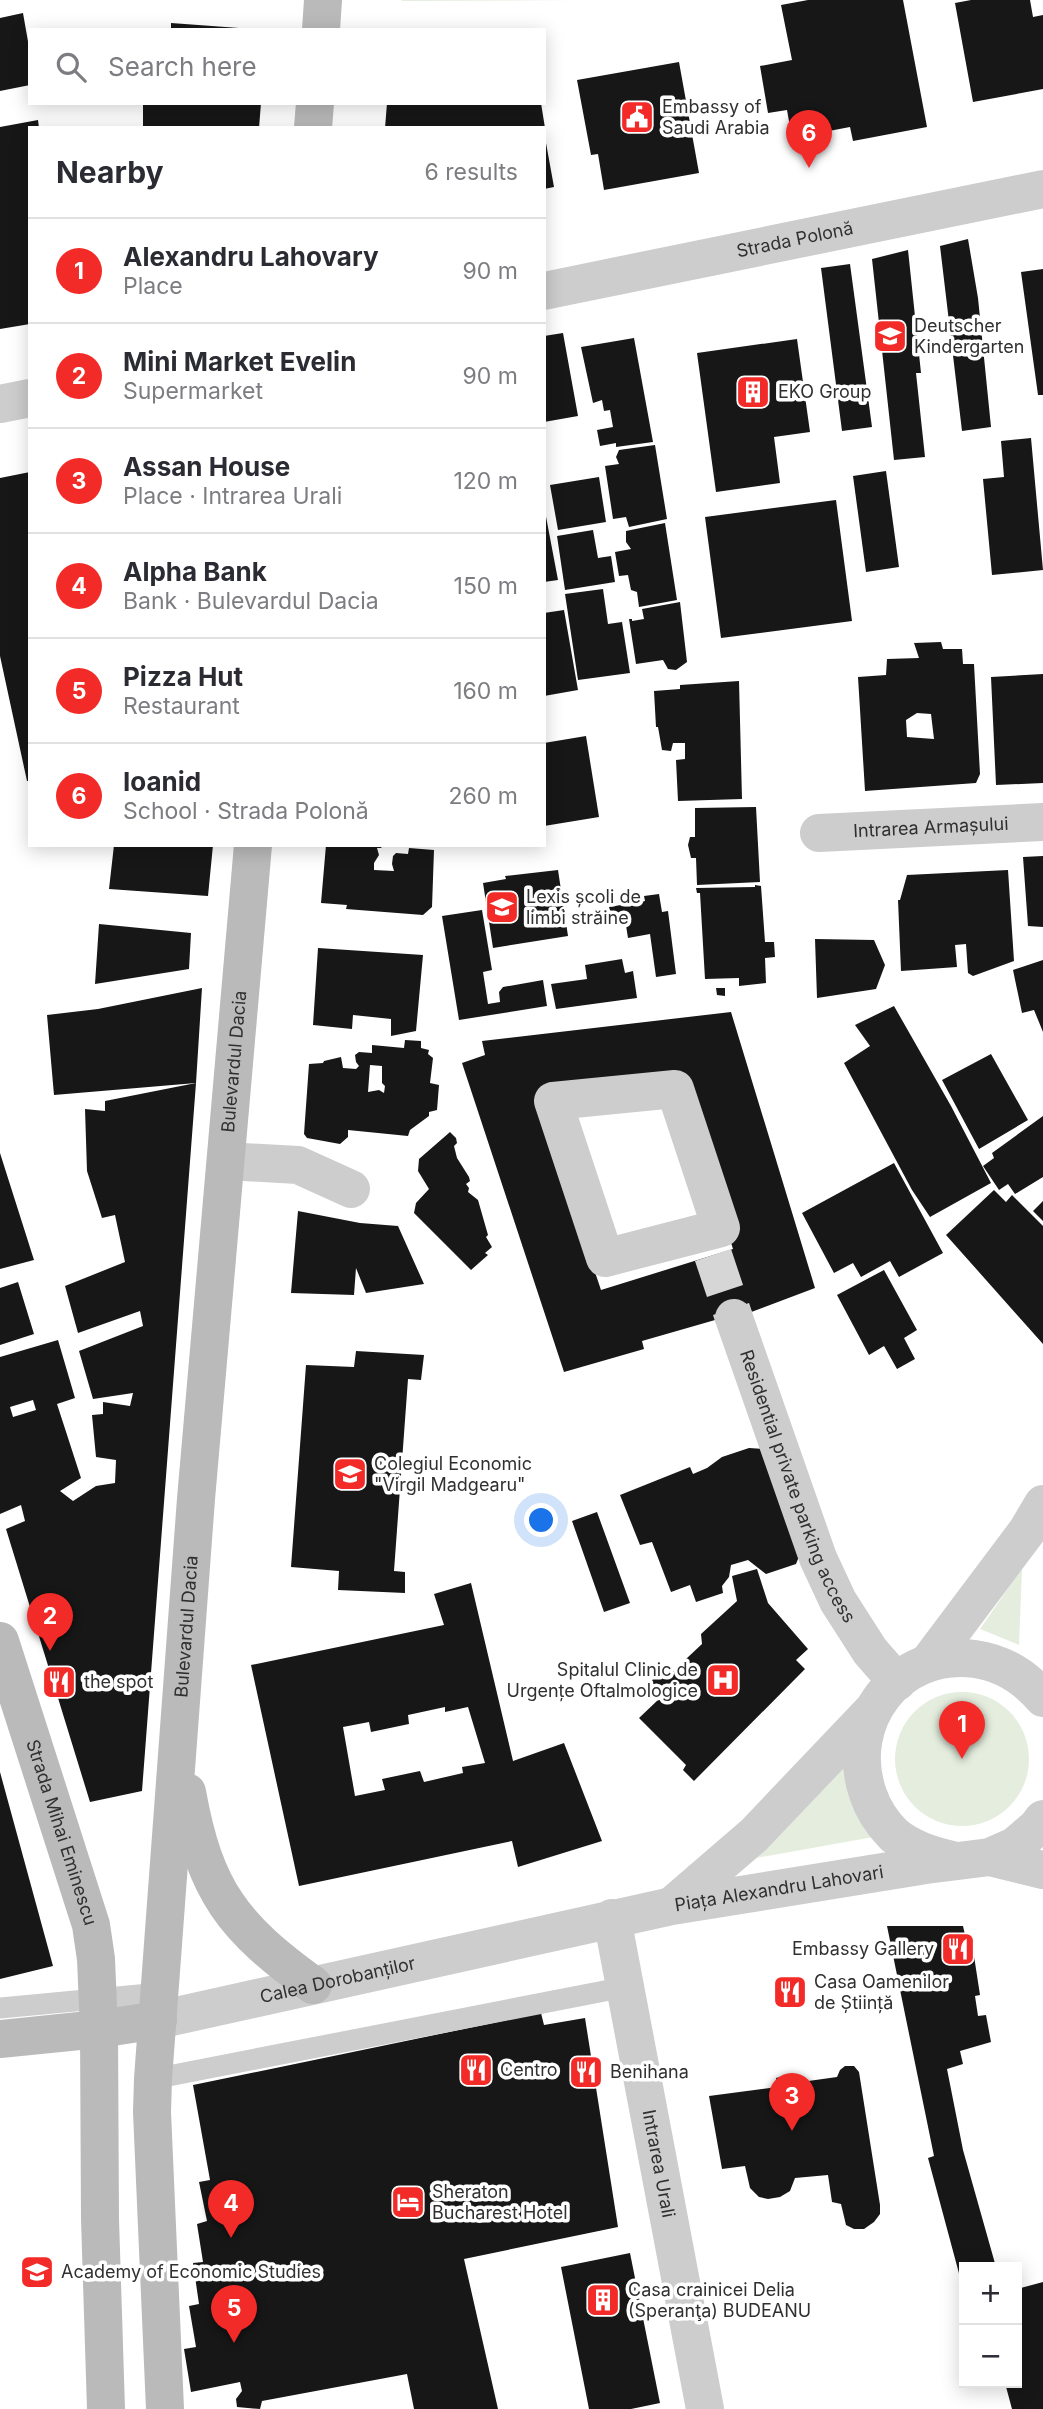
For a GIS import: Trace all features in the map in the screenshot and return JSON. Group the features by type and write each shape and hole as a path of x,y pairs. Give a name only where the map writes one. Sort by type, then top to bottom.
{"main road":[{"path":"321,28 323,0"},
{"path":"313,126 315,105"},
{"name":"Bulevardul Dacia","path":"165,2409 153,2140 153,2079 196,1499 253,847"},
{"name":"Strada Mihai Eminescu","path":"0,1641 90,1925 96,1959 98,2015"},
{"path":"179,1745 201,1853 214,1884 233,1916 254,1939 313,1985"},
{"name":"Calea Dorobanților","path":"0,2039 98,2015 159,2006"},
{"path":"98,2015 100,2219 106,2409"}],"street":[{"name":"Strada Polonă","path":"546,291 1043,189"},
{"path":"0,404 28,398"},
{"name":"Intrarea Armașului","path":"819,833 1043,822"},
{"path":"675,1088 721,1228 709,1244 605,1258 552,1101 675,1088"},
{"path":"226,1161 298,1165 351,1189"},
{"name":"Residential private parking access","path":"734,1318 818,1558 838,1601 870,1651 912,1673"},
{"name":"Piața Alexandru Lahovari","path":"672,1906 754,1835 873,1711 887,1690 912,1673 1038,1526"},
{"path":"912,1673 959,1657 990,1661 1043,1688"},
{"name":"Piața Alexandru Lahovari","path":"873,1711 862,1742 862,1776 873,1808 894,1834 922,1852 1043,1870"},
{"name":"Piața Alexandru Lahovari","path":"672,1906 972,1859 1016,1846 1037,1828 1043,1819"},
{"name":"Calea Dorobanților","path":"159,2006 313,1985 672,1906"},
{"name":"Intrarea Urali","path":"612,1918 705,2409"}],"lane":[{"path":"153,2079 625,1987"},
{"path":"0,2008 98,2015"}],"green space":[{"path":"402,0 576,0 402,1"},
{"path":"1022,1568 1019,1645 980,1629"},
{"path":"962,1692 987,1697 1009,1712 1024,1734 1029,1759 1024,1784 1009,1806 987,1821 962,1826 937,1821 915,1806 900,1784 895,1759 900,1734 915,1712 937,1697"},
{"path":"843,1757 850,1792 879,1836 745,1860"}],"building":[{"path":"808,0 903,0 927,127 853,141 850,127 792,138 787,110 768,113 760,66 792,60 781,5"},
{"path":"971,0 1030,0 1033,17 1043,15 1043,89 973,102 955,3"},
{"path":"23,13 28,42 28,85 0,91 0,18"},
{"path":"171,23 239,28 171,28"},
{"name":"Embassy of Saudi Arabia","path":"679,62 699,173 604,190 598,154 591,155 577,80"},
{"path":"143,105 261,105 259,126 143,126"},
{"path":"387,105 541,105 545,126 385,126"},
{"path":"38,120 39,126 28,126 28,324 0,329 0,127"},
{"path":"546,143 554,187 546,189"},
{"path":"968,239 978,298 991,427 962,431 940,246"},
{"path":"908,250 921,373 916,373 925,457 894,460 872,259"},
{"path":"850,264 872,427 842,431 821,268"},
{"path":"1043,269 1043,395 1038,395 1021,272"},
{"path":"563,333 578,416 546,422 546,336"},
{"path":"634,338 653,442 616,447 616,443 600,446 597,430 613,427 610,410 604,411 602,400 593,403 581,347"},
{"name":"EKO Group","path":"797,339 810,432 774,437 780,483 716,492 697,353"},
{"path":"1031,438 1043,570 992,575 983,479 1004,477 1001,441"},
{"path":"655,445 667,519 629,527 626,517 613,519 605,466 619,464 616,457 619,450"},
{"path":"886,471 899,567 866,572 853,476"},
{"path":"28,472 28,781 0,656 0,478"},
{"path":"599,477 606,522 558,530 550,485"},
{"path":"836,500 852,621 721,638 705,517"},
{"path":"546,517 558,580 546,582"},
{"path":"665,523 677,600 639,607 637,592 631,590 628,575 619,576 615,552 631,549 626,542 626,531"},
{"path":"593,530 598,558 611,556 615,582 565,590 557,536"},
{"path":"603,589 608,624 622,622 630,673 578,680 565,594"},
{"path":"680,602 687,662 676,670 668,669 663,660 636,664 629,619 644,619 642,609"},
{"path":"564,610 578,690 546,696 546,613"},
{"path":"941,642 943,649 962,649 963,664 974,664 980,774 976,783 865,791 858,677 886,675 887,659 919,658 914,643","holes":["917,713 931,714 934,739 907,737 906,720"]},
{"path":"1043,674 1043,783 996,785 991,677"},
{"path":"739,681 742,799 678,801 676,760 685,759 685,743 673,743 671,751 662,750 656,727 654,691 680,689 680,685"},
{"path":"586,736 599,817 546,826 546,743"},
{"path":"756,807 760,882 697,885 696,858 691,858 688,845 690,837 695,837 695,808"},
{"path":"114,847 213,847 208,896 109,889"},
{"path":"326,847 382,847 377,848 379,855 374,863 374,870 394,871 392,864 396,853 408,854 409,848 434,850 432,907 423,915 346,909 347,905 321,903"},
{"path":"1043,856 1043,927 1028,926 1023,857"},
{"path":"558,870 568,936 493,948 483,883 506,879 505,876"},
{"path":"1008,870 1014,961 973,976 968,973 966,944 955,945 957,967 901,971 898,900 907,875"},
{"path":"761,886 765,942 774,942 775,957 765,958 766,983 739,986 739,978 705,979 700,893 697,893 696,888"},
{"path":"659,894 662,912 668,911 676,974 656,977 650,934 628,938 624,913 611,916 609,907 645,901 644,896"},
{"path":"482,910 492,970 483,972 488,1004 500,1002 499,992 503,987 543,980 547,1006 459,1020 442,916"},
{"path":"99,924 191,933 189,969 95,984"},
{"path":"815,939 874,940 885,965 876,989 817,998"},
{"path":"318,948 423,955 416,1031 391,1036 391,1019 353,1015 352,1029 313,1025"},
{"path":"622,959 625,973 633,971 637,998 556,1009 551,984 587,979 585,965"},
{"path":"1043,960 1043,1032 1034,1010 1022,1013 1013,970"},
{"path":"202,988 196,1083 54,1095 47,1015 98,1009"},
{"path":"716,988 725,988 725,996 717,995"},
{"path":"894,1006 991,1183 930,1217 912,1190 844,1063 870,1046 855,1025"},
{"path":"731,1012 815,1288 730,1320 729,1316 642,1341 644,1349 564,1372 462,1063 485,1055 482,1041","holes":["680,1082 733,1249 601,1290 536,1096"]},
{"path":"405,1040 421,1041 421,1048 429,1050 428,1054 433,1058 430,1083 439,1085 437,1110 429,1112 429,1116 410,1130 408,1136 348,1130 348,1137 340,1144 307,1138 304,1134 309,1064 341,1057 343,1068 356,1069 359,1066 355,1055 359,1052 372,1053 372,1045 404,1048","holes":["370,1065 382,1066 384,1093 379,1090 368,1092"]},
{"path":"991,1054 1028,1120 979,1149 942,1080"},
{"path":"196,1083 142,1791 90,1802 6,1529 25,1521 21,1505 0,1514 0,1357 58,1340 75,1398 57,1404 81,1478 60,1491 73,1501 96,1486 115,1483 116,1460 96,1457 92,1415 103,1414 103,1402 130,1406 133,1393 93,1399 79,1351 143,1326 140,1311 78,1333 65,1286 125,1262 115,1215 102,1218 87,1171 85,1109 105,1111 105,1101","holes":["33,1400 36,1410 13,1417 10,1407"]},
{"path":"1043,1116 1043,1177 1015,1194 1008,1184 999,1190 983,1166 994,1158 992,1153"},
{"path":"450,1132 456,1138 457,1143 454,1146 457,1158 469,1177 470,1181 466,1184 468,1192 478,1200 488,1235 486,1237 492,1247 485,1253 488,1255 471,1270 414,1213 416,1203 429,1189 418,1171 419,1159"},
{"path":"0,1153 34,1260 0,1269"},
{"path":"894,1163 943,1253 899,1277 890,1261 861,1277 853,1263 834,1273 802,1213"},
{"path":"994,1190 1006,1202 1012,1195 1043,1226 1043,1344 946,1235"},
{"path":"1043,1201 1043,1221 1033,1211"},
{"path":"298,1211 360,1223 398,1226 424,1284 366,1293 356,1268 354,1295 291,1293"},
{"path":"884,1270 917,1330 904,1338 915,1359 897,1369 884,1346 869,1355 837,1295"},
{"path":"18,1282 34,1334 0,1345 0,1288"},
{"name":"Colegiul Economic \"Virgil Madgearu\"","path":"356,1351 424,1355 421,1380 408,1379 394,1571 405,1572 405,1593 338,1590 339,1571 291,1567 306,1365 354,1367"},
{"path":"749,1448 764,1449 800,1554 796,1564 766,1574 748,1560 731,1565 729,1577 722,1586 723,1593 696,1602 690,1585 671,1592 652,1542 640,1545 620,1495 690,1467 693,1474 722,1457"},
{"path":"597,1512 630,1603 604,1612 572,1521"},
{"name":"Spitalul Clinic de Urgențe Oftalmologice","path":"757,1569 768,1603 808,1649 796,1660 805,1669 694,1781 683,1770 686,1765 639,1718 659,1699 646,1687 664,1667 671,1673 702,1644 701,1634 737,1601 732,1576"},
{"path":"471,1583 513,1761 564,1743 602,1841 518,1867 512,1841 299,1886 251,1665 444,1625 434,1594","holes":["445,1707 445,1712 468,1707 485,1763 462,1767 463,1773 424,1782 420,1771 382,1779 385,1790 355,1796 343,1727 369,1722 371,1732 409,1724 408,1715"]},
{"path":"0,1772 53,1966 0,1979"},
{"path":"887,1926 963,1926 970,1957 974,1956 980,1995 975,1996 978,2016 986,2015 991,2042 960,2051 963,2064 947,2069 963,2150 995,2262 959,2262 959,2273 928,2158 934,2156"},
{"name":"Sheraton Bucharest Hotel","path":"541,2013 544,2025 585,2018 618,2227 464,2259 498,2409 414,2409 407,2374 262,2401 260,2409 237,2407 236,2399 242,2391 240,2382 191,2392 184,2349 196,2347 189,2306 199,2304 193,2263 203,2262 197,2224 207,2221 199,2182 210,2180 193,2085"},
{"path":"845,2066 854,2066 859,2072 880,2205 880,2214 864,2229 854,2229 846,2225 841,2204 832,2202 828,2175 795,2178 790,2191 780,2197 768,2199 759,2197 750,2188 745,2166 722,2169 709,2096 778,2087 776,2078 793,2074 794,2083 837,2077"},
{"path":"630,2253 660,2403 631,2409 589,2409 561,2267"},
{"path":"1043,2282 1043,2409 1012,2409 1006,2388 1022,2388 1022,2288"}],"tunnel":[{"path":"713,1255 734,1318"}],"place":[{"name":"Embassy of Saudi Arabia","path":"637,117"},
{"name":"Ioanid","path":"809,168"},
{"name":"Deutscher Kindergarten","path":"890,336"},
{"name":"EKO Group","path":"753,392"},
{"name":"Lexis școli de limbi străine","path":"502,907"},
{"name":"Colegiul Economic \"Virgil Madgearu\"","path":"350,1474"},
{"name":"Mini Market Evelin","path":"50,1651"},
{"name":"Spitalul Clinic de Urgențe Oftalmologice","path":"723,1680"},
{"name":"the spot","path":"59,1682"},
{"name":"Alexandru Lahovary","path":"962,1759"},
{"name":"Embassy Gallery","path":"958,1949"},
{"name":"Casa Oamenilor de Știință","path":"790,1992"},
{"name":"Centro","path":"476,2070"},
{"name":"Benihana","path":"586,2072"},
{"name":"Assan House","path":"792,2131"},
{"name":"Sheraton Bucharest Hotel","path":"408,2202"},
{"name":"Alpha Bank","path":"231,2238"},
{"name":"Academy of Economic Studies","path":"37,2272"},
{"name":"Casa crainicei Delia (Speranţa) BUDEANU","path":"603,2300"},
{"name":"Pizza Hut","path":"234,2343"}]}
